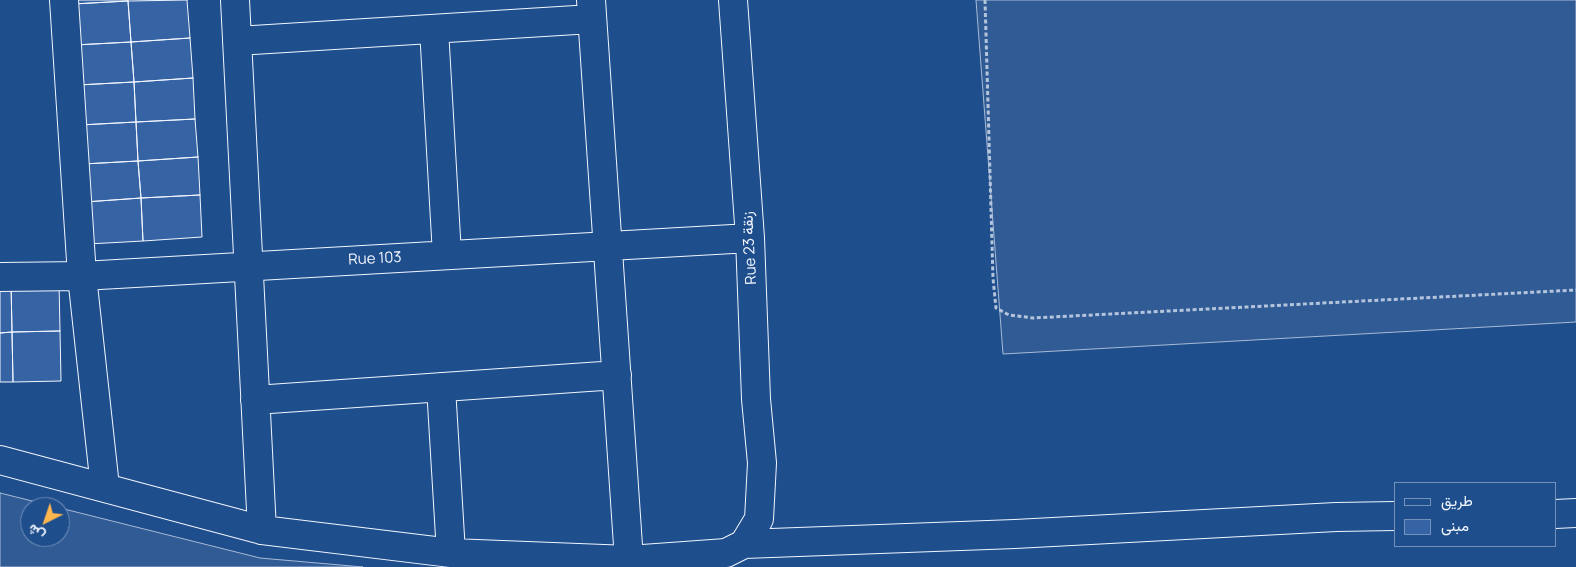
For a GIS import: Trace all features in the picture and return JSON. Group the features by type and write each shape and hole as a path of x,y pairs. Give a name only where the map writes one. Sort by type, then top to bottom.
{"street":[{"path":"64,0 82,276 105,487"},
{"path":"235,0 262,530"},
{"name":"Rue 23 زنقة","path":"733,0 750,238 756,400 762,463 760,519 744,544"},
{"path":"237,41 434,29 592,9 630,560"},
{"path":"434,29 446,255"},
{"name":"Rue 103","path":"0,277 82,276 750,238"},
{"path":"255,400 617,375"},
{"path":"441,387 451,553"},
{"path":"0,460 262,530 451,553 630,560 726,553 744,544 1015,534 1336,517 1394,516"},
{"path":"1556,514 1576,514"}],"path":[{"path":"984,0 993,278 996,308 1009,315 1033,318 1576,290"}],"shaded area":[{"path":"976,0 1576,0 1576,322 1003,354"},
{"path":"0,493 20,498 20,547 70,547 70,510 260,558 363,567 0,567"}],"building":[{"path":"72,0 128,0 128,1 73,4"},
{"path":"187,0 190,38 131,42 128,1"},
{"path":"128,1 131,42 75,45 73,4"},
{"path":"190,38 193,78 134,82 131,42"},
{"path":"131,42 134,82 78,85 75,45"},
{"path":"193,78 195,119 136,122 134,82"},
{"path":"134,82 136,122 80,125 78,85"},
{"path":"195,119 198,157 138,161 136,122"},
{"path":"136,122 138,161 83,164 80,125"},
{"path":"198,157 200,195 141,198 138,161"},
{"path":"138,161 141,198 85,202 83,164"},
{"path":"200,195 202,237 143,241 141,198"},
{"path":"141,198 143,241 88,244 85,202"},
{"path":"59,281 60,331 12,332 11,282"},
{"path":"0,282 11,282 12,332 0,333"},
{"path":"60,331 61,381 13,382 12,332"},
{"path":"12,332 13,382 0,382 0,333"}]}
